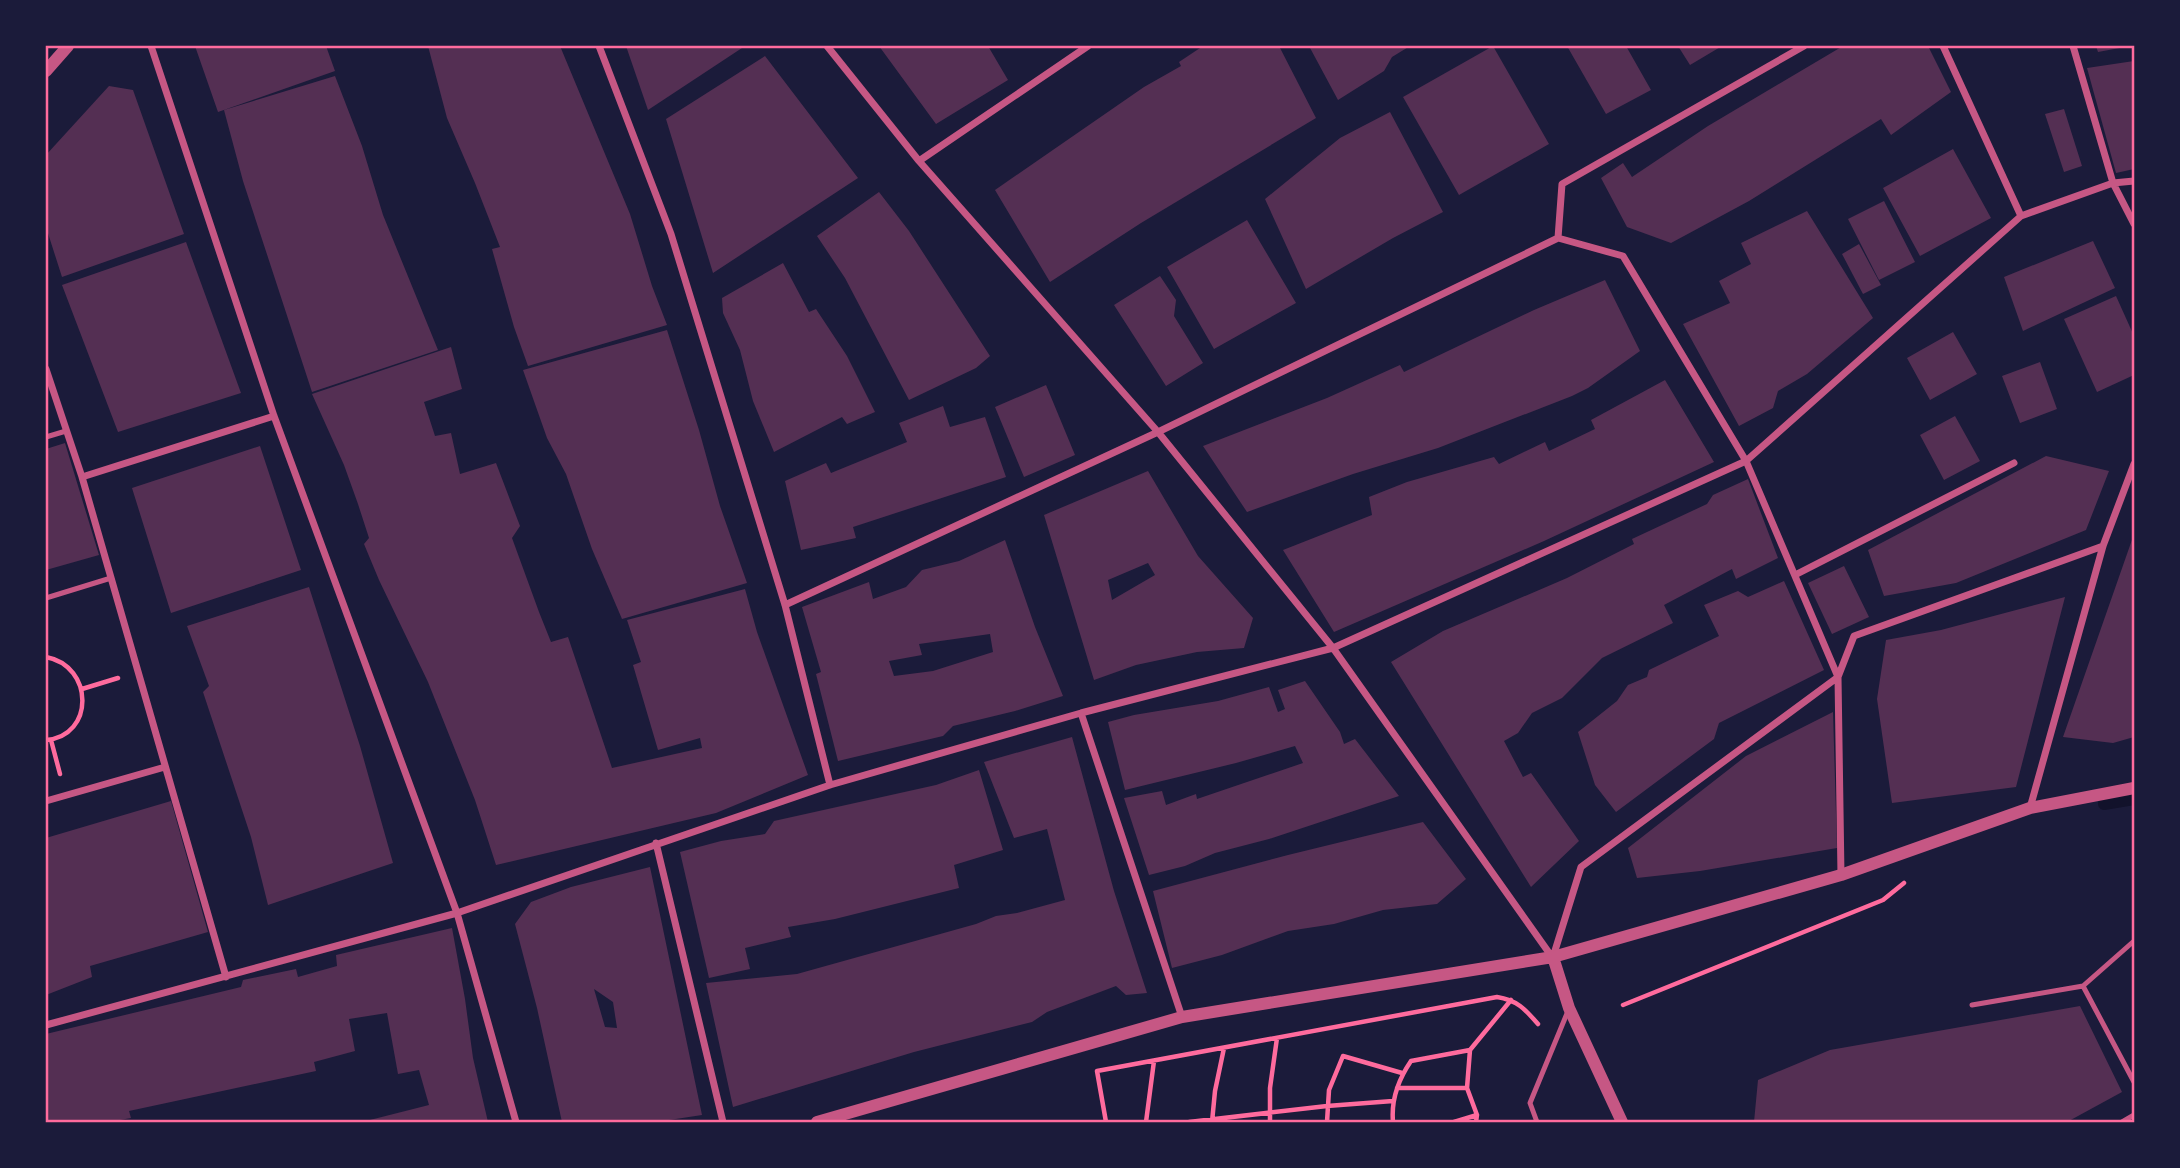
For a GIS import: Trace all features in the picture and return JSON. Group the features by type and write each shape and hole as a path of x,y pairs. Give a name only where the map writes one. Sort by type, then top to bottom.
{"street":[{"path":"46,71 68,46"},
{"path":"151,46 274,416 457,914 516,1122"},
{"path":"599,46 671,234 785,605 830,785"},
{"path":"827,46 919,161 1158,432 1333,648 1553,957 1569,1008 1622,1122"},
{"path":"919,161 1088,46"},
{"path":"1558,238 1562,184 1804,46"},
{"path":"1943,46 2021,216"},
{"path":"2073,46 2113,183 2134,224"},
{"path":"46,1025 457,914 830,785 1081,713 1333,648 1746,461 2021,216 2113,183 2134,181"},
{"path":"785,605 1158,432 1558,238 1623,256 1746,461 1838,677 1841,875"},
{"path":"46,369 82,477 226,977"},
{"path":"82,477 274,416"},
{"path":"1795,575 2014,463"},
{"path":"2030,808 2103,546 2134,464"},
{"path":"1553,957 1581,867 1838,677 1854,636 2103,546"},
{"path":"1081,713 1182,1017"},
{"path":"46,801 166,767"},
{"path":"817,1122 1182,1017 1553,957 1841,875 2030,808 2134,788"},
{"path":"656,843 723,1122"}],"lane":[{"path":"46,437 66,431"},
{"path":"46,598 111,578"},
{"path":"1972,1005 2083,986 2134,942"},
{"path":"2083,986 2134,1082"},
{"path":"1537,1122 1530,1103 1569,1008"},
{"path":"2122,1122 2134,1115"}],"path":[{"path":"46,657 67,665 77,676 82,689 83,703 73,726 63,735 48,740 56,759"},
{"path":"82,689 97,685"},
{"path":"1623,1005 1883,900 1913,876"},
{"path":"1106,1122 1097,1071 1497,997 1512,999 1524,1008 1555,1043"},
{"path":"1476,1122 1477,1115 1467,1088 1470,1050 1512,999"},
{"path":"1270,1122 1277,1038"},
{"path":"1212,1121 1224,1048"},
{"path":"1393,1122 1393,1101 1402,1073 1411,1061 1470,1050"},
{"path":"1327,1122 1329,1090 1343,1056 1402,1073"},
{"path":"1146,1122 1154,1061"},
{"path":"1397,1088 1467,1088"},
{"path":"1189,1122 1393,1101"},
{"path":"1454,1122 1477,1115"}],"building":[{"path":"195,46 326,46 335,71 218,112"},
{"path":"428,46 560,46 630,214 667,325 528,366 492,249 500,247 447,118"},
{"path":"626,46 745,46 648,110"},
{"path":"879,46 988,46 1008,80 936,124"},
{"path":"1203,46 1279,46 1316,118 1141,223 1050,282 995,190 1144,87 1181,66 1179,62"},
{"path":"1309,46 1410,46 1392,57 1384,71 1338,100"},
{"path":"1493,46 1549,144 1459,195 1403,97"},
{"path":"1567,46 1626,46 1651,90 1606,114"},
{"path":"1678,46 1722,46 1690,65"},
{"path":"1843,46 1928,46 1951,92 1891,135 1881,119 1749,201 1671,243 1627,227 1601,178 1623,163 1632,177 1708,126"},
{"path":"2096,46 2125,46 2125,47 2098,52"},
{"path":"765,56 858,178 713,273 666,119"},
{"path":"2134,61 2134,169 2116,173 2087,68"},
{"path":"335,76 362,146 383,215 438,350 312,392 243,181 224,110"},
{"path":"109,86 133,90 184,234 62,277 46,227 46,155"},
{"path":"2064,109 2082,166 2064,172 2045,114"},
{"path":"1390,112 1443,212 1306,289 1265,199 1340,138"},
{"path":"1953,149 1991,218 1920,256 1883,188"},
{"path":"879,192 909,231 990,356 976,368 909,400 845,278 817,236"},
{"path":"1884,201 1915,262 1879,280 1848,219"},
{"path":"1807,211 1873,318 1807,374 1778,391 1773,408 1739,426 1683,324 1730,303 1719,281 1751,264 1741,243"},
{"path":"1247,220 1296,303 1214,349 1167,267"},
{"path":"2093,241 2115,288 2023,331 2004,277"},
{"path":"186,242 241,393 118,432 62,285"},
{"path":"1859,244 1881,285 1863,294 1842,254"},
{"path":"783,263 809,312 816,309 847,356 875,412 847,424 842,417 774,452 753,401 740,350 723,313 722,298"},
{"path":"1160,276 1176,300 1174,316 1203,363 1166,386 1114,305"},
{"path":"1605,280 1640,351 1588,388 1572,396 1438,448 1353,474 1247,512 1203,446 1327,398 1400,365 1404,372 1534,310"},
{"path":"2116,296 2134,336 2134,375 2097,392 2064,319"},
{"path":"667,330 720,506 747,583 622,619 592,549 566,474 547,438 523,370"},
{"path":"1953,332 1977,374 1930,400 1907,358"},
{"path":"451,347 462,389 424,402 435,436 451,433 460,474 496,463 520,526 512,538 539,612 551,642 568,637 612,768 702,748 700,738 658,750 633,665 641,662 627,620 745,589 757,632 808,775 716,813 496,865 475,800 428,682 364,544 369,538 358,504 344,465 312,394"},
{"path":"2040,362 2057,409 2020,423 2002,376"},
{"path":"1665,380 1714,462 1544,541 1334,632 1283,550 1372,515 1369,497 1407,482 1494,457 1499,464 1545,442 1549,451 1595,429 1591,420"},
{"path":"1046,385 1075,455 1024,477 995,407"},
{"path":"943,406 950,427 985,417 1006,477 853,527 856,538 801,550 785,481 826,463 831,473 907,442 899,423"},
{"path":"1955,416 1980,461 1944,480 1920,435"},
{"path":"65,443 99,555 46,570 46,449"},
{"path":"260,446 301,570 171,613 132,488"},
{"path":"2046,456 2109,471 2086,530 1956,583 1884,596 1868,550"},
{"path":"1148,471 1198,556 1253,618 1244,648 1197,652 1136,665 1094,680 1044,515","holes":["1148,563 1155,575 1112,600 1108,580"]},
{"path":"1748,479 1778,558 1736,579 1732,569 1664,605 1673,623 1602,658 1562,698 1532,713 1518,733 1504,741 1523,777 1531,773 1579,841 1531,887 1391,662 1443,631 1567,578 1634,544 1632,539 1707,504 1713,495"},
{"path":"2134,534 2134,737 2113,743 2063,737"},
{"path":"1005,540 1035,627 1063,696 953,726 943,736 838,761 816,674 821,672 802,607 869,582 873,599 906,587 922,570 959,561","holes":["990,634 993,652 933,671 894,676 889,661 922,655 919,644"]},
{"path":"1844,566 1869,617 1832,634 1808,583"},
{"path":"1784,581 1824,670 1719,723 1714,739 1616,812 1595,785 1578,732 1617,701 1628,685 1647,677 1649,670 1719,636 1704,605 1738,591 1748,597"},
{"path":"309,587 360,746 393,863 268,905 251,837 203,692 209,686 187,626"},
{"path":"2065,597 2016,787 1892,803 1877,699 1886,640 1941,630"},
{"path":"1305,681 1340,732 1344,744 1355,739 1399,796 1269,839 1215,853 1185,866 1149,875 1124,798 1162,791 1166,805 1196,794 1197,799 1303,763 1295,746 1125,790 1108,722 1218,701 1269,687 1278,712 1285,709 1278,690"},
{"path":"1833,712 1837,848 1700,871 1637,878 1628,848 1746,756"},
{"path":"1072,737 1114,891 1147,993 1126,995 1116,986 1047,1012 1032,1022 914,1052 733,1107 706,983 797,974 996,916 1065,900 1047,829 1014,838 984,762"},
{"path":"979,770 1003,850 954,865 959,888 835,919 788,927 791,937 745,948 750,969 709,978 680,852 721,841 765,834 774,821 936,785"},
{"path":"171,801 208,932 90,966 92,977 46,995 46,838"},
{"path":"1423,822 1466,879 1437,904 1383,910 1334,924 1288,931 1222,955 1172,968 1153,891"},
{"path":"650,867 702,1115 656,1122 562,1122 515,924 531,902 571,887","holes":["594,989 613,1002 617,1028 605,1027"]},
{"path":"452,928 473,1058 488,1122 362,1122 429,1105 419,1070 398,1074 387,1013 349,1019 355,1051 314,1062 316,1071 129,1111 131,1118 109,1122 46,1122 46,1034 241,987 243,980 296,969 298,977 337,966 336,955"},
{"path":"2080,1006 2122,1092 2067,1122 1754,1122 1758,1080 1830,1050"}],"waterway":[{"path":"2104,804 2134,799"}]}
